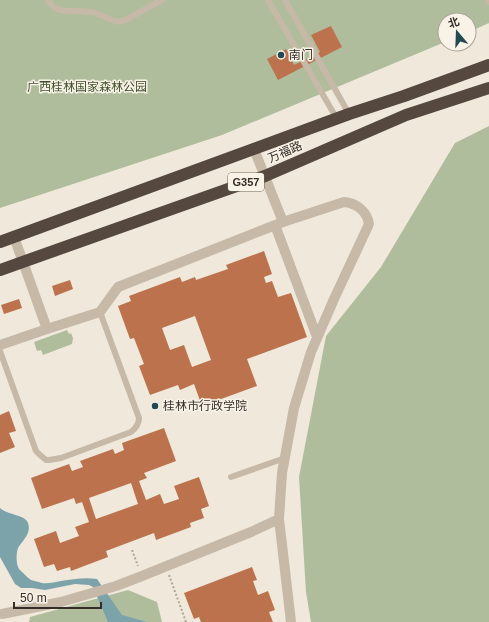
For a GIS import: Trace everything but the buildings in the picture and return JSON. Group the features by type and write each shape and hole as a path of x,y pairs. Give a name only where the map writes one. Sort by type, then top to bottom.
{"highway":[{"name":"万福路","path":"0,242 343,116 404,96 489,65"},
{"name":"万福路","path":"0,270 265,176 406,115 489,88"}],"street":[{"path":"254,149 265,176 279,224 317,337"},
{"path":"0,345 100,312 118,287 279,224 344,202 352,204 365,213 369,224 310,352 294,408 282,473 279,519 291,622"},
{"path":"14,237 47,329"},
{"path":"3,616 61,602 116,586 166,567 279,519"}],"lane":[{"path":"48,0 58,10 97,13 113,21 119,22 162,0"},
{"path":"268,0 343,116"},
{"path":"285,0 343,116"},
{"path":"0,351 36,451 43,458 49,460 61,458 131,432 136,427 139,418 100,312"},
{"path":"231,477 285,458"}],"path":[{"path":"132,550 142,576"},
{"path":"166,567 186,622"}],"green space":[{"name":"广西桂林国家森林公园","path":"0,0 489,0 489,23 477,28 477,12 437,12 437,45 222,135 0,208"},
{"path":"489,126 489,622 311,622 306,592 299,477 326,336 381,267 455,143"},
{"path":"67,330 69,334 71,333 73,338 72,344 43,355 41,350 37,351 34,342"},
{"path":"128,590 157,602 162,622 29,622 30,617"}],"water":[{"path":"0,508 6,512 22,517 29,525 25,539 18,548 17,564 19,569 31,580 47,583 79,578 97,579 122,615 147,622 108,622 93,587 89,585 75,584 45,590 21,588 15,584 0,557"}],"place":[{"name":"南门","path":"281,55"},
{"name":"桂林市行政学院","path":"155,406"}]}
